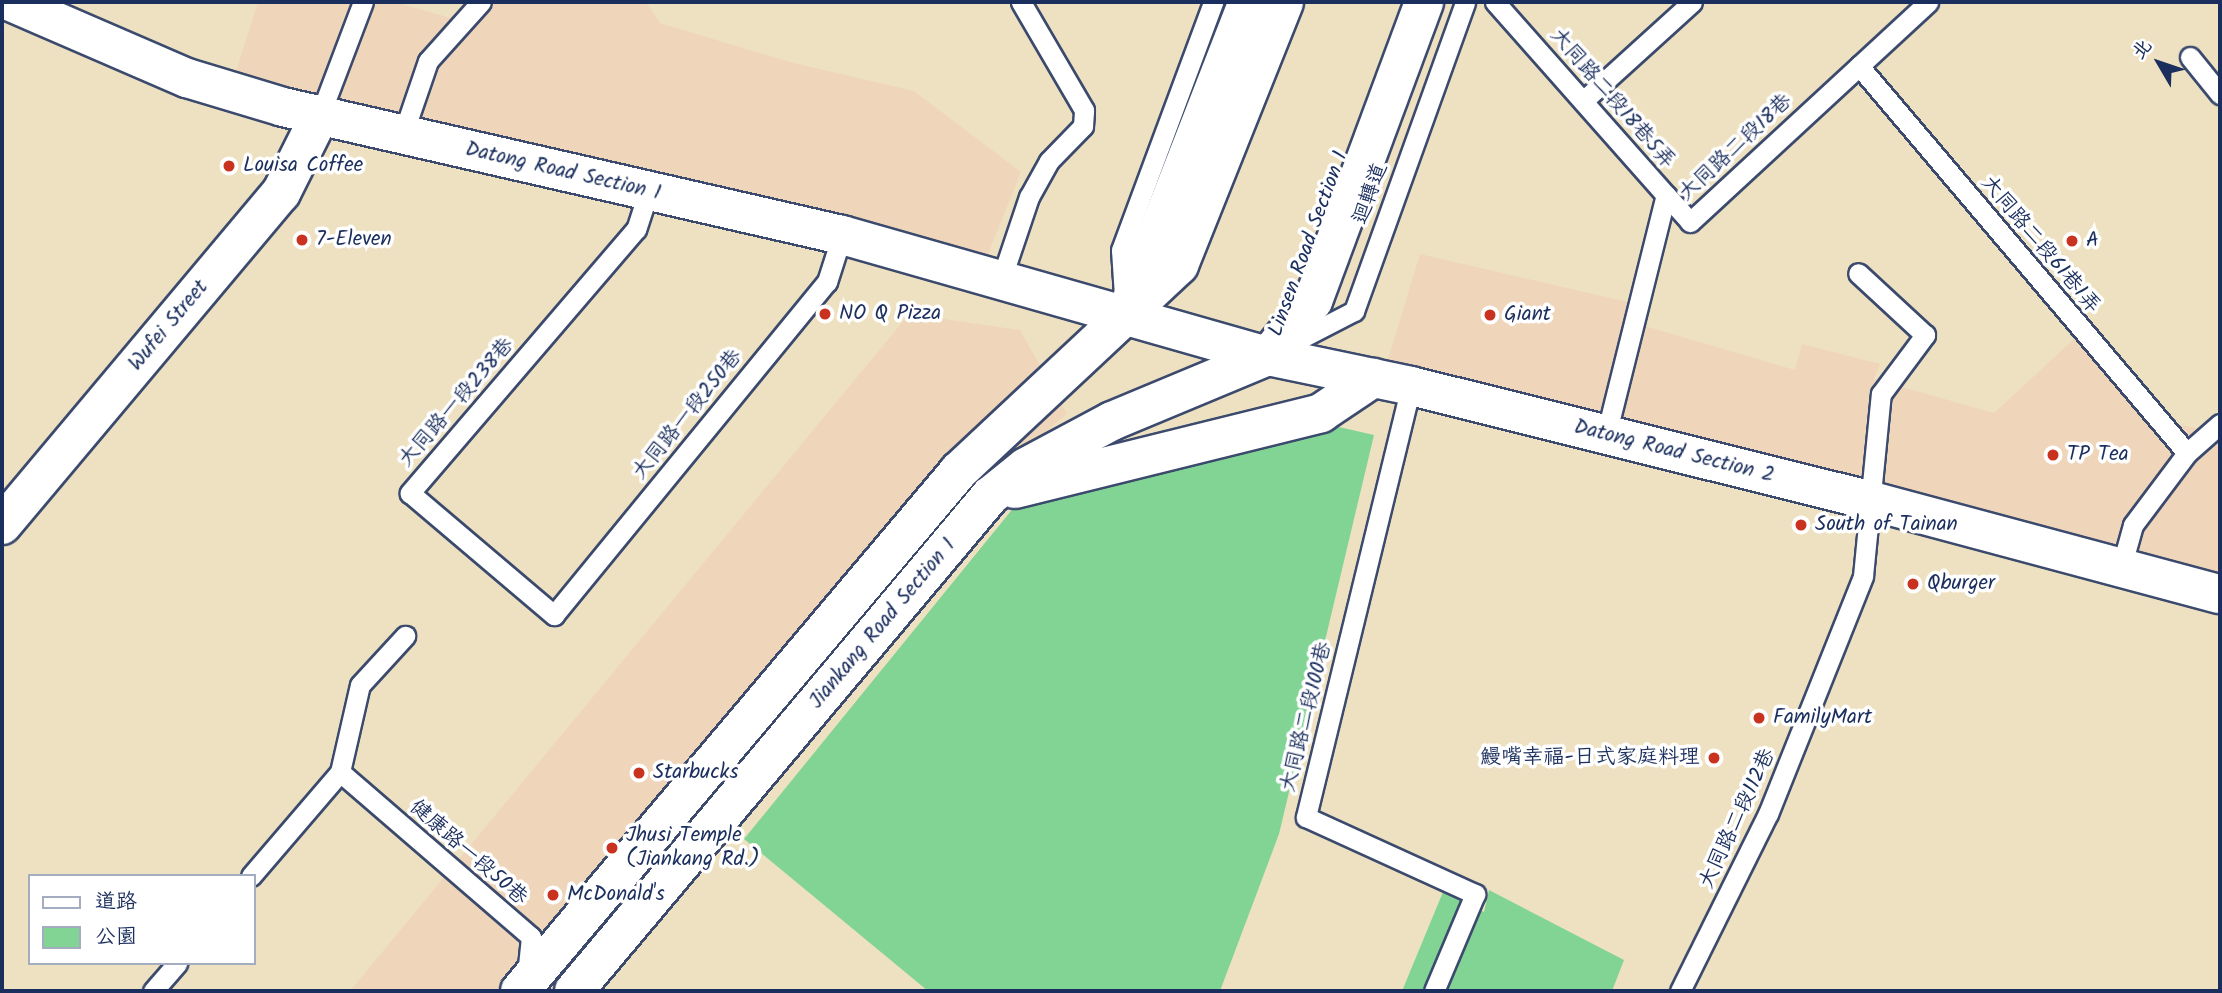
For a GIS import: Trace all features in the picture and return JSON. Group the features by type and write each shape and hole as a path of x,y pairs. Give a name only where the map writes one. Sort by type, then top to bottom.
{"street":[{"path":"1125,316 1248,2"},
{"path":"1125,316 1179,265 1284,2"},
{"name":"Linsen Road Section 1","path":"1268,356 1397,2"},
{"name":"Linsen Road Section 1","path":"1268,356 1313,300 1424,2"},
{"name":"Datong Road Section 1","path":"21,5 187,78 320,115 648,193 842,235 1125,316"},
{"name":"Wufei Street","path":"2,525 281,193 320,115"},
{"name":"Datong Road Section 2","path":"1125,316 1268,356 1411,386 1872,501 2220,594"},
{"name":"Jiankang Road Section 1","path":"527,989 959,471 1125,316"},
{"name":"Jiankang Road Section 1","path":"574,991 990,496 1026,467 1112,421 1268,356"},
{"path":"990,496 1321,413 1373,378"}],"lane":[{"path":"320,115 363,2"},
{"path":"403,134 428,61 481,2"},
{"path":"1001,280 1029,197 1049,161 1083,126 1084,110 1021,2"},
{"path":"1125,316 1121,250 1213,2"},
{"name":"迴轉道","path":"1268,356 1353,311 1465,2"},
{"name":"大同路二段18巷5弄","path":"1495,2 1666,195"},
{"path":"1583,101 1692,2"},
{"name":"大同路二段18巷","path":"1666,195 1690,222 1928,2"},
{"path":"2190,57 2220,94"},
{"name":"大同路二段61巷1弄","path":"1859,65 2187,453"},
{"name":"大同路一段238巷","path":"554,615 410,493 636,229 648,193"},
{"name":"大同路二段18巷","path":"1606,435 1666,195"},
{"name":"大同路一段250巷","path":"554,615 827,282 842,235"},
{"name":"大同路二段112巷","path":"1681,991 1768,814 1863,576 1881,394 1925,335 1858,273"},
{"name":"大同路二段100巷","path":"1411,386 1306,817 1475,894 1434,991"},
{"path":"2121,568 2133,525 2187,453 2220,424"},
{"path":"253,874 340,772 360,685 405,636"},
{"name":"健康路一段50巷","path":"340,772 531,937 527,989"},
{"path":"153,991 175,965"}],"shaded area":[{"path":"258,2 395,2 468,23 487,2 646,2 660,23 790,62 914,91 1021,172 984,264 231,87"},
{"path":"1420,254 1641,305 1638,324 1795,370 1802,344 1880,364 1874,379 1994,413 2075,338 2143,417 2220,433 2220,584 1385,369"},
{"path":"909,314 1020,330 1067,414 978,487 567,991 350,991"}],"green space":[{"path":"1326,424 1374,435 1279,834 1220,991 928,991 744,839 1015,506"},
{"path":"1489,890 1624,960 1612,991 1402,991 1443,892 1484,912"}],"place":[{"name":"Louisa Coffee","path":"229,166"},
{"name":"7-Eleven","path":"302,240"},
{"name":"A","path":"2072,241"},
{"name":"NO Q Pizza","path":"825,314"},
{"name":"Giant","path":"1490,315"},
{"name":"TP Tea","path":"2053,455"},
{"name":"South of Tainan","path":"1801,525"},
{"name":"Qburger","path":"1913,584"},
{"name":"FamilyMart","path":"1759,718"},
{"name":"鰻嘴幸福-日式家庭料理","path":"1714,758"},
{"name":"Starbucks","path":"639,773"},
{"name":"Jhusi Temple (Jiankang Rd.)","path":"612,848"},
{"name":"McDonald's","path":"553,895"}]}
